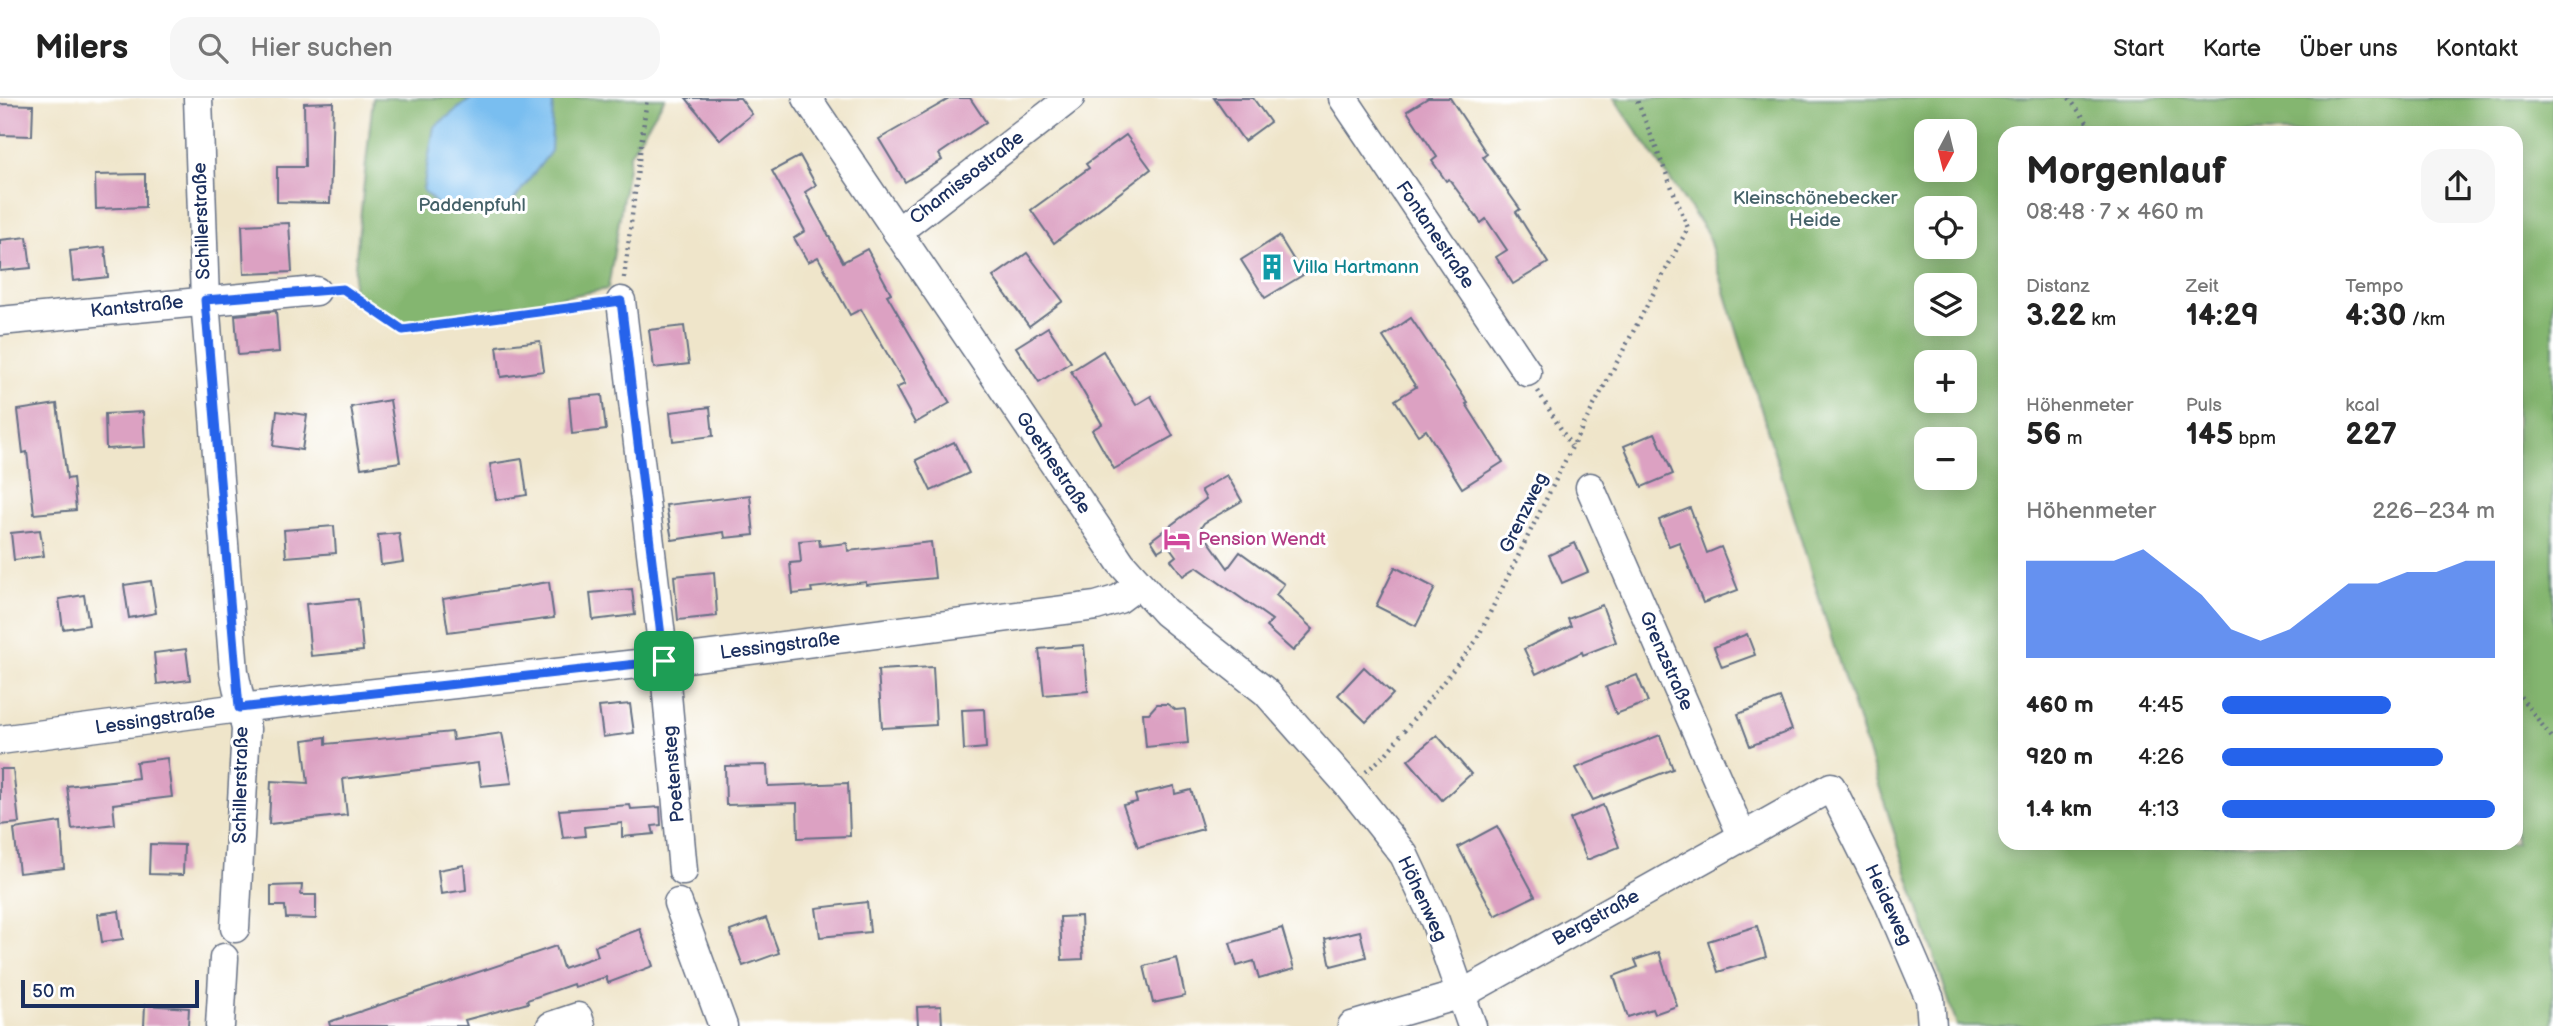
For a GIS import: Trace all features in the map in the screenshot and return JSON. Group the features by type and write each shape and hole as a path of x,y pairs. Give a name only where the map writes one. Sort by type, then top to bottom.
{"street":[{"name":"Schillerstraße","path":"198,98 205,300 239,708 246,729 235,928"},
{"name":"Goethestraße","path":"807,98 1138,585 1165,612 1266,692 1350,786"},
{"name":"Chamissostraße","path":"897,232 1070,98"},
{"name":"Fontanestraße","path":"1343,98 1527,372"},
{"name":"Kantstraße","path":"0,321 316,291"},
{"name":"Poetensteg","path":"621,301 664,661 683,871"},
{"name":"Grenzstraße","path":"1590,487 1742,836"},
{"name":"Lessingstraße","path":"0,740 239,708 664,661 1096,606 1119,598 1138,585"},
{"name":"Höhenweg","path":"1350,786 1405,855 1435,921 1472,1026"},
{"name":"Bergstraße","path":"1352,1026 1462,994 1831,788"},
{"name":"Heideweg","path":"1831,788 1886,898 1930,999 1932,1026"},
{"path":"678,903 723,1026"},
{"path":"219,1026 224,958"},
{"path":"551,1026 578,1017 581,1026"}],"path":[{"path":"316,291 343,289 403,330 621,301 647,98"},
{"name":"Grenzweg","path":"1350,786 1385,755 1446,682 1476,641 1572,447 1688,228 1636,98"},
{"path":"2069,98 2090,126"},
{"path":"1527,372 1572,447"},
{"path":"2523,700 2553,739"}],"green space":[{"name":"Paddenpfuhl","path":"373,98 665,98 630,154 608,289 404,326 352,294"},
{"name":"Kleinschönebecker Heide","path":"1614,98 2553,98 2553,1026 1957,1026 1834,647 1707,233"}],"water":[{"path":"472,98 553,100 551,151 506,210 445,213 423,190 434,127"}],"building":[{"path":"686,98 740,98 752,114 720,140"},
{"path":"951,98 970,98 986,122 939,154 942,160 905,182 879,139"},
{"path":"1214,98 1253,98 1270,122 1244,141"},
{"path":"1428,98 1450,98 1487,154 1483,157 1520,209 1516,212 1548,263 1513,284 1496,257 1507,250 1486,219 1481,223 1449,179 1446,181 1432,161 1437,157 1407,111"},
{"path":"333,102 330,203 277,202 277,167 305,167 304,103"},
{"path":"0,104 33,105 32,136 0,135"},
{"path":"1126,135 1151,169 1054,243 1031,210 1089,168 1086,164"},
{"path":"800,156 816,185 805,192 843,262 867,249 891,293 887,295 950,403 915,423 896,388 905,384 861,309 850,315 818,257 808,262 794,238 805,231 772,171"},
{"path":"145,174 145,207 96,209 95,175"},
{"path":"289,223 292,272 244,274 242,225"},
{"name":"Villa Hartmann","path":"1279,236 1303,275 1265,298 1241,260"},
{"path":"27,237 31,268 0,271 0,240"},
{"path":"105,247 108,277 73,281 70,251"},
{"path":"1027,253 1063,301 1029,326 993,277"},
{"path":"276,311 279,352 238,355 235,315"},
{"path":"1411,318 1468,403 1466,404 1503,462 1462,488 1426,430 1418,435 1395,400 1416,387 1383,337"},
{"path":"684,326 689,364 654,368 649,330"},
{"path":"1048,327 1071,362 1039,382 1016,347"},
{"path":"540,341 544,371 501,377 497,346"},
{"path":"1103,351 1136,405 1151,396 1173,436 1114,469 1092,430 1102,424 1071,371"},
{"path":"602,395 606,430 572,434 569,398"},
{"path":"390,400 400,462 361,468 351,407"},
{"path":"57,404 67,479 73,478 76,510 34,514 27,452 23,453 18,410"},
{"path":"710,407 713,436 673,441 670,412"},
{"path":"277,411 307,415 302,450 273,446"},
{"path":"143,412 145,447 106,449 105,414"},
{"path":"1655,433 1673,474 1642,487 1624,446"},
{"path":"954,442 969,473 931,491 916,460"},
{"path":"522,459 527,495 496,500 490,464"},
{"path":"1227,475 1242,501 1204,523 1200,529 1228,568 1240,552 1284,584 1276,595 1313,629 1293,651 1266,627 1272,620 1197,567 1183,576 1171,560 1176,556 1168,545 1158,551 1151,540 1206,499 1201,490"},
{"path":"750,495 754,535 725,538 724,532 672,540 666,505"},
{"path":"1690,508 1707,553 1721,547 1738,590 1703,603 1679,542 1669,546 1659,520"},
{"path":"334,526 336,553 286,557 284,530"},
{"path":"40,530 44,556 14,560 11,533"},
{"path":"399,533 403,562 381,565 378,535"},
{"path":"819,539 820,546 847,543 848,551 931,542 935,578 811,588 812,592 793,594 790,563 801,562 799,541"},
{"path":"1575,543 1588,572 1562,583 1549,555"},
{"path":"1395,567 1435,588 1416,626 1376,606"},
{"path":"714,572 717,616 678,620 674,576"},
{"path":"151,581 156,613 129,618 124,585"},
{"path":"549,582 554,618 448,632 443,599"},
{"path":"632,589 635,615 593,620 590,593"},
{"path":"84,595 89,625 63,629 59,599"},
{"path":"358,599 363,651 311,656 306,604"},
{"path":"1602,605 1616,642 1583,655 1582,652 1536,674 1524,649 1571,626 1568,619"},
{"path":"1747,634 1755,655 1722,667 1714,647"},
{"path":"1084,645 1088,691 1044,695 1039,649"},
{"path":"186,649 190,680 157,684 154,653"},
{"path":"933,667 936,725 882,728 878,670"},
{"path":"1364,667 1393,694 1366,722 1338,695"},
{"path":"1637,675 1648,702 1616,714 1606,687"},
{"path":"1780,698 1792,730 1750,746 1738,714"},
{"path":"630,704 634,733 603,737 599,707"},
{"path":"1157,704 1167,704 1176,710 1185,709 1188,743 1146,747 1143,713 1149,713"},
{"path":"984,709 986,748 964,750 962,710"},
{"path":"452,732 453,740 502,733 512,783 481,786 478,763 343,779 347,815 269,824 271,781 308,783 303,740 326,737 326,744"},
{"path":"1437,735 1471,774 1442,800 1408,760"},
{"path":"1660,735 1673,769 1593,800 1576,768"},
{"path":"167,758 172,797 113,804 115,824 72,829 67,786 138,778 136,762"},
{"path":"767,765 768,786 848,783 850,836 798,838 797,803 726,805 725,766"},
{"path":"0,769 13,769 19,823 0,825"},
{"path":"1174,786 1175,794 1191,790 1203,829 1138,847 1123,805 1137,802 1135,795"},
{"path":"630,805 631,809 660,807 661,825 652,826 654,834 622,837 622,823 584,827 585,836 563,838 559,810"},
{"path":"1603,805 1619,847 1587,860 1570,819"},
{"path":"61,822 64,868 19,873 14,829"},
{"path":"1497,826 1535,896 1495,916 1458,847"},
{"path":"150,844 184,845 183,875 149,874"},
{"path":"464,865 466,890 441,894 438,870"},
{"path":"302,885 301,895 316,895 316,919 286,918 285,906 271,906 271,886"},
{"path":"867,902 870,932 820,937 816,908"},
{"path":"119,911 123,939 102,942 98,914"},
{"path":"1081,916 1083,959 1062,960 1060,917"},
{"path":"766,918 779,953 743,966 730,931"},
{"path":"1757,926 1766,957 1718,972 1708,941"},
{"path":"1282,928 1294,969 1259,979 1254,961 1237,966 1230,943"},
{"path":"640,929 653,966 608,983 606,977 574,987 573,984 527,1000 528,1003 465,1020 467,1026 330,1026 329,1022 556,946 563,968 598,956 595,946"},
{"path":"1360,931 1366,957 1331,966 1325,939"},
{"path":"1659,952 1677,1006 1654,1014 1652,1009 1628,1017 1614,976 1638,967 1635,960"},
{"path":"1177,958 1185,996 1153,1003 1144,966"},
{"path":"145,1005 189,1008 188,1026 144,1026"},
{"path":"941,1006 942,1026 918,1026 917,1007"}],"place":[{"name":"Villa Hartmann","path":"1272,267"},
{"name":"Pension Wendt","path":"1177,539"}],"route":[{"path":"343,289 403,330 621,301 664,661 239,708 205,300 343,289"}]}
